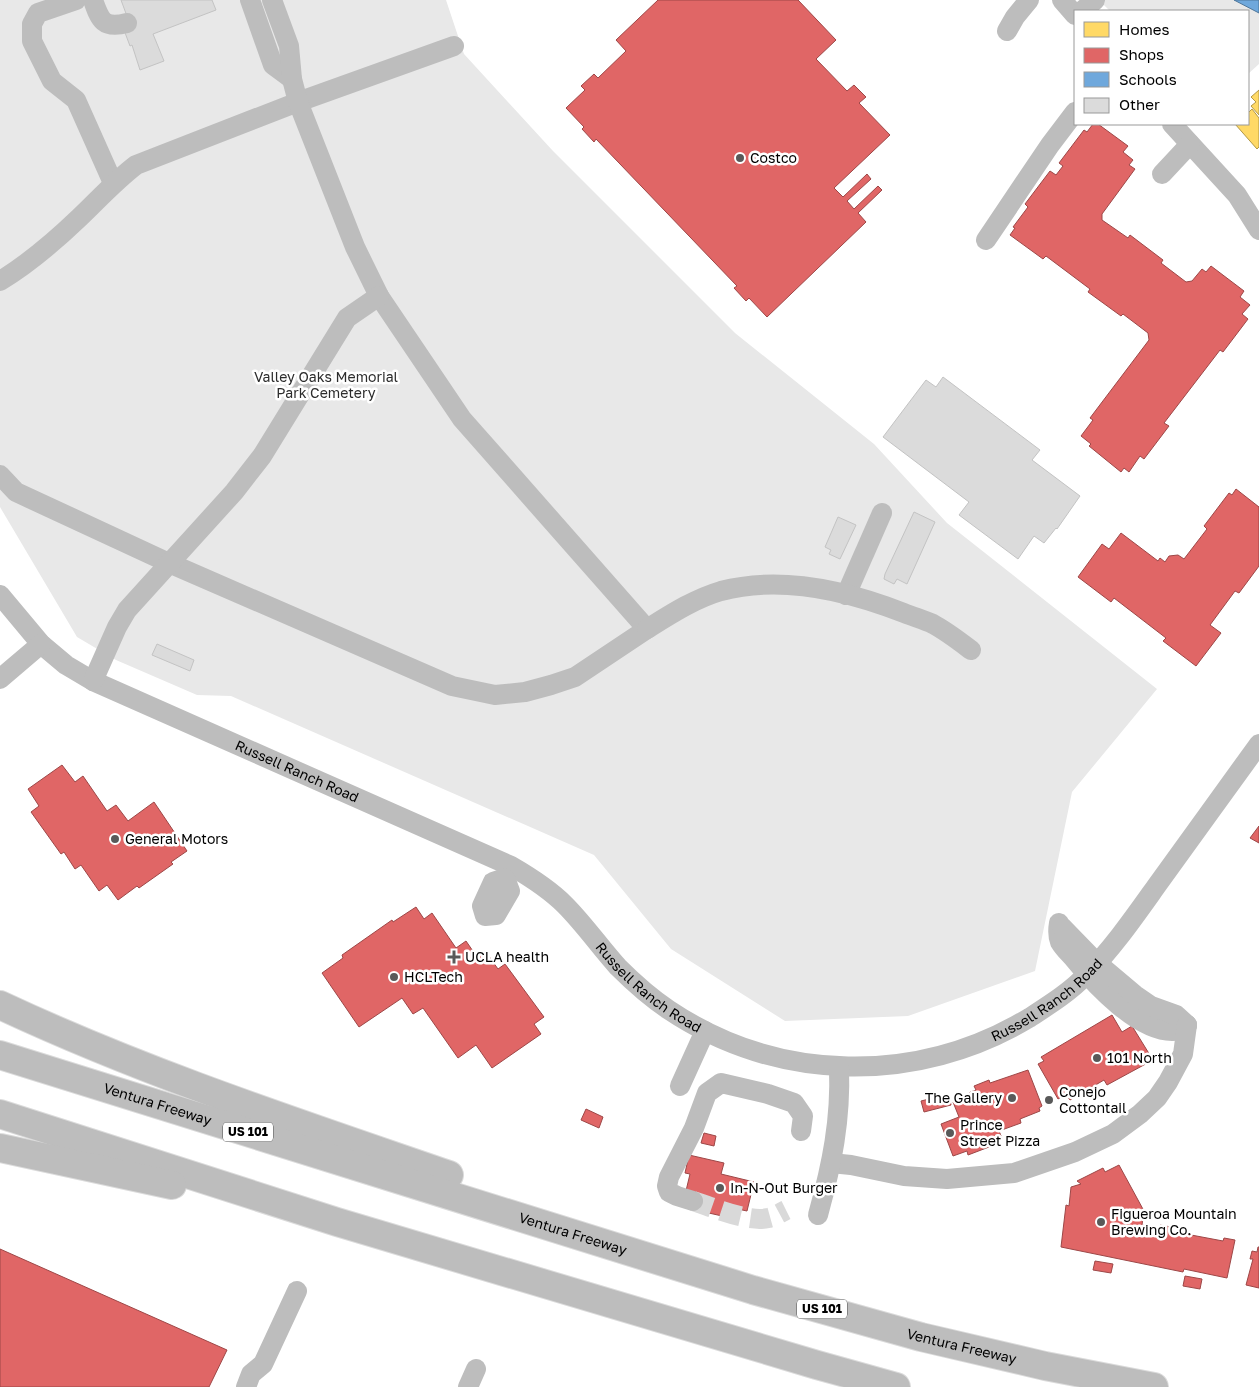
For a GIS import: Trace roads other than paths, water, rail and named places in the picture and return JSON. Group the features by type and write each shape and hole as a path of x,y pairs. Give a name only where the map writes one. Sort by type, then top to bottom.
{"highway":[{"path":"0,1005 60,1033 219,1096 460,1179 497,1209"},
{"name":"Ventura Freeway","path":"0,1055 752,1290 921,1337 1045,1366 1154,1387"},
{"path":"0,1114 337,1222 896,1387"},
{"path":"0,1148 337,1222"}],"street":[{"path":"76,0 38,13 32,24 32,41 52,81 76,100 113,183"},
{"path":"92,0 99,17 107,24 115,26 127,24"},
{"path":"250,0 274,65 292,79"},
{"path":"272,0 290,46 292,79 298,102 355,247 378,296 462,420 646,629"},
{"path":"1007,31 1015,17 1029,0"},
{"path":"1062,0 1074,14"},
{"path":"1083,10 1095,0"},
{"path":"0,281 19,270 78,219 113,183 136,165 298,102 454,46"},
{"path":"986,240 1050,145 1074,113"},
{"path":"1173,125 1237,195 1256,220"},
{"path":"1162,174 1190,144"},
{"path":"93,681 117,627 128,610 234,492 262,456 347,318 378,296"},
{"path":"0,475 16,492 169,563 452,686 495,695 525,692 575,677 690,602 746,586 777,585 817,588 882,604 933,624 971,650"},
{"path":"846,595 882,513"},
{"name":"Russell Ranch Road","path":"0,595 41,644 66,665 93,681 508,872 539,883 566,906 618,967 642,991 670,1011 731,1043 799,1063 839,1067 864,1067 936,1058 978,1044 1016,1026 1048,1006 1092,969 1130,922 1259,744"},
{"path":"0,679 41,644"},
{"path":"485,917 496,915 510,890 508,872"},
{"path":"831,1163 851,1165 904,1176 947,1179 1014,1173 1075,1152 1113,1134 1140,1114 1156,1098 1168,1082 1183,1054 1187,1025 1176,1015 1151,1006 1135,996 1116,978 1092,969"},
{"path":"680,1086 705,1031"},
{"path":"818,1215 837,1133 840,1091 839,1067"},
{"path":"693,1201 669,1192 667,1186 669,1176 694,1128 707,1093 721,1083 768,1094 794,1103 804,1116 801,1131"},
{"path":"246,1387 251,1374 263,1364 297,1291"}],"tunnel":[{"path":"693,1201 730,1214 760,1219 775,1216 786,1210"}],"place":[{"name":"Costco","path":"740,158"},
{"name":"General Motors","path":"115,839"},
{"name":"UCLA health","path":"454,957"},
{"name":"HCLTech","path":"394,977"},
{"name":"101 North","path":"1097,1058"},
{"name":"The Gallery","path":"1012,1098"},
{"name":"Conejo Cottontail","path":"1049,1100"},
{"name":"Prince Street Pizza","path":"950,1133"},
{"name":"In-N-Out Burger","path":"720,1188"},
{"name":"Figueroa Mountain Brewing Co.","path":"1101,1222"}],"park label":[{"name":"Valley Oaks Memorial Park Cemetery","path":"326,386"}]}
